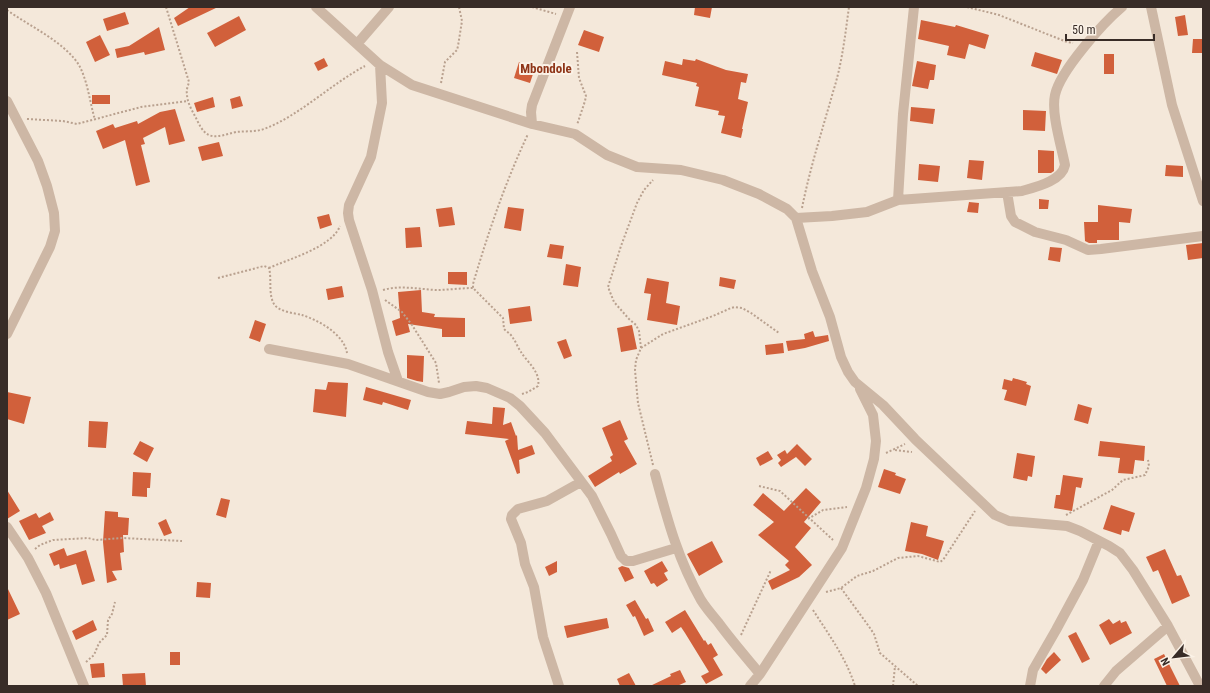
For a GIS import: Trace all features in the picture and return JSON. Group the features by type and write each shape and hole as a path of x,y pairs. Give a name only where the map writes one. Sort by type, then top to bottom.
{"street":[{"path":"316,7 377,63 412,85 532,124 574,134 607,155 637,167 681,170 723,180 774,202 798,218 812,271 830,317 841,357 873,415 876,441 874,459 866,488 842,548 760,674 750,686"},
{"path":"378,7 379,19"},
{"path":"357,44 389,7"},
{"path":"532,124 532,104 567,18 570,7"},
{"path":"898,200 903,114 914,7"},
{"path":"798,218 867,212 898,200 1022,191 1034,188 1060,175 1064,170 1065,164 1054,105 1058,85 1090,40 1122,7"},
{"path":"1151,7 1172,105 1203,201"},
{"path":"377,63 382,103 371,157 348,213 373,292 388,352 398,381"},
{"path":"7,101 38,162 47,186 54,213 55,231 50,247 7,334"},
{"path":"1007,192 1011,216 1015,222 1035,232 1066,240 1088,250 1203,236"},
{"path":"269,349 348,364 428,392 440,394 464,387 476,386 487,388 510,398 520,406 545,433 592,496 621,556 626,561 633,561 676,548"},
{"path":"856,382 883,405 915,439 995,516 1009,521 1067,526 1100,540 1120,554 1133,570 1168,626 1200,686"},
{"path":"655,474 670,530 689,577 702,601 736,646 760,674"},
{"path":"558,686 543,637 534,587 525,564 521,542 511,519 512,515 518,509 547,501 581,482"},
{"path":"7,527 28,558 46,593 84,686"},
{"path":"1030,686 1033,670 1083,580 1100,540"},
{"path":"1104,686 1116,671 1168,626"}],"path":[{"path":"166,7 189,82 187,91 188,101 200,128 210,137 238,132 262,130 289,116 349,75 377,63"},
{"path":"439,94 445,62 457,50 458,46 462,21 459,7"},
{"path":"532,7 567,18"},
{"path":"798,218 834,92 841,61 849,7"},
{"path":"967,7 999,15 1066,42 1072,43 1090,40"},
{"path":"7,10 65,50 76,61 83,76 95,120"},
{"path":"574,134 586,96 579,78 577,52"},
{"path":"16,118 63,121 77,124 141,107 188,101"},
{"path":"473,288 473,284 512,168 532,124"},
{"path":"655,474 638,403 634,370 641,348 638,328 614,302 608,287 637,203 644,190 662,169"},
{"path":"218,278 264,266 269,268 325,243 337,232 340,224"},
{"path":"269,268 274,305 280,309 318,322 328,328 345,344 348,364"},
{"path":"373,292 390,288 414,287 436,290 473,288 503,318 504,329 513,337 521,354 532,365 539,382 538,386 534,389 510,398"},
{"path":"373,292 402,312 412,325 436,363 440,394"},
{"path":"641,348 663,334 735,307 742,308 751,313 779,333"},
{"path":"874,459 915,439"},
{"path":"1051,524 1112,490 1123,480 1144,475 1149,466 1148,460"},
{"path":"759,486 780,491 808,519 842,548"},
{"path":"855,686 851,673 836,644 809,599 841,588 857,576 873,571 898,558 918,556 940,562 943,560 981,502"},
{"path":"808,519 824,510 858,507"},
{"path":"28,558 36,547 53,540 88,538 96,540 122,538 182,542"},
{"path":"736,646 771,570"},
{"path":"841,588 870,628 880,653 918,686"},
{"path":"77,672 94,656 99,643 107,635 108,620 112,614 115,602"},
{"path":"893,686 895,666"}],"building":[{"path":"190,7 218,7 178,26 174,18"},
{"path":"695,7 712,7 710,18 694,15"},
{"path":"125,12 129,24 107,31 103,19"},
{"path":"1185,15 1188,35 1178,36 1175,17"},
{"path":"239,16 246,30 215,47 207,33"},
{"path":"921,20 955,27 956,25 989,35 985,49 969,44 965,59 947,55 949,46 918,39"},
{"path":"159,27 165,50 145,55 144,52 117,58 115,49 129,46"},
{"path":"584,30 604,37 599,52 578,45"},
{"path":"100,35 110,55 95,62 86,42"},
{"path":"1193,39 1203,39 1203,53 1192,53"},
{"path":"1035,52 1062,60 1057,74 1031,66"},
{"path":"1104,54 1114,54 1114,74 1104,74"},
{"path":"324,58 328,66 318,71 314,63"},
{"path":"683,59 695,61 696,59 726,70 748,74 746,83 741,82 738,99 748,102 741,138 721,133 725,116 718,115 719,111 695,106 699,87 696,86 697,83 662,75 665,61 682,65"},
{"path":"917,61 936,65 934,80 930,80 928,89 912,86"},
{"path":"519,62 535,68 530,83 514,78"},
{"path":"92,95 110,95 110,104 92,104"},
{"path":"240,96 243,106 232,109 230,99"},
{"path":"213,97 215,107 197,112 194,103"},
{"path":"911,107 935,109 933,124 910,121"},
{"path":"175,109 185,141 169,145 165,127 143,138 145,144 141,145 150,182 136,186 125,140 103,149 96,131 113,124 115,128 137,121 138,124 160,112"},
{"path":"1023,110 1046,111 1045,131 1023,130"},
{"path":"219,142 223,156 202,161 198,147"},
{"path":"1038,150 1054,151 1054,171 1051,173 1038,173"},
{"path":"969,160 984,161 982,180 967,178"},
{"path":"919,164 940,166 938,182 918,180"},
{"path":"1166,165 1183,166 1183,177 1165,176"},
{"path":"1039,199 1049,200 1048,209 1039,209"},
{"path":"969,202 979,203 978,213 967,212"},
{"path":"1098,205 1132,209 1130,223 1119,222 1119,240 1097,240 1097,243 1089,243 1085,241 1084,222 1098,222"},
{"path":"452,207 455,225 439,227 436,209"},
{"path":"508,207 524,209 521,231 504,228"},
{"path":"329,214 332,225 320,229 317,217"},
{"path":"420,227 422,247 406,248 405,228"},
{"path":"1203,243 1203,258 1188,260 1186,245"},
{"path":"550,244 564,246 562,259 547,257"},
{"path":"1050,247 1062,248 1060,262 1048,260"},
{"path":"566,264 581,267 578,287 563,285"},
{"path":"448,272 467,272 467,285 448,284"},
{"path":"720,277 736,280 734,289 719,286"},
{"path":"647,278 669,282 666,303 680,306 677,325 647,320 651,294 644,293"},
{"path":"342,286 344,297 328,300 326,289"},
{"path":"421,290 422,312 435,314 434,317 465,318 465,337 442,337 442,329 408,324 410,332 396,336 392,321 400,318 398,292"},
{"path":"530,306 532,321 510,324 508,309"},
{"path":"255,320 266,324 260,342 249,338"},
{"path":"632,325 637,349 621,352 617,328"},
{"path":"813,331 815,337 828,335 829,341 788,351 786,341 805,339 804,334"},
{"path":"566,339 572,356 564,359 557,342"},
{"path":"783,343 784,353 766,355 765,345"},
{"path":"407,355 424,356 423,382 407,378"},
{"path":"1013,378 1027,382 1026,384 1031,386 1026,406 1004,400 1007,390 1002,389 1004,379 1012,381"},
{"path":"328,382 348,383 346,417 313,412 315,389 326,390"},
{"path":"366,387 411,400 408,410 383,402 382,405 363,400"},
{"path":"7,392 31,397 24,424 7,419"},
{"path":"1078,404 1092,408 1088,424 1074,420"},
{"path":"493,407 505,408 503,425 511,422 516,436 517,435 518,450 532,445 535,454 519,460 520,473 517,474 505,441 509,439 465,434 467,421 492,424"},
{"path":"620,420 628,439 624,441 637,464 620,474 619,472 595,487 588,476 612,461 610,457 613,455 602,428"},
{"path":"89,421 108,422 106,448 88,447"},
{"path":"140,441 154,448 147,462 133,454"},
{"path":"1100,441 1145,446 1144,461 1135,460 1133,474 1118,473 1120,458 1098,456"},
{"path":"797,444 812,459 805,466 796,457 781,467 778,463 781,460 777,455 785,450 787,454"},
{"path":"768,451 773,459 760,466 756,458"},
{"path":"1017,453 1035,456 1032,477 1028,476 1027,481 1013,478"},
{"path":"884,469 896,473 895,475 906,479 900,494 878,487"},
{"path":"133,472 151,473 150,488 147,488 147,497 132,496"},
{"path":"1063,475 1083,478 1081,488 1076,487 1072,511 1054,508 1056,495 1060,495"},
{"path":"806,488 821,502 804,522 811,528 795,547 812,565 799,577 772,590 768,581 790,570 785,565 789,561 758,535 774,522 753,505 763,493 784,511"},
{"path":"7,490 20,511 7,519"},
{"path":"221,498 230,500 226,518 216,515"},
{"path":"1111,505 1135,513 1129,532 1122,530 1121,535 1103,529"},
{"path":"105,511 118,512 118,517 129,518 128,535 123,535 124,552 120,553 122,570 112,571 117,580 107,583 103,542"},
{"path":"50,512 54,520 42,526 46,533 29,540 19,521 36,513 39,518"},
{"path":"166,519 172,533 164,536 158,523"},
{"path":"911,522 928,526 926,536 944,541 938,560 922,554 905,551"},
{"path":"712,541 723,562 699,576 687,554"},
{"path":"64,548 67,556 86,550 95,581 82,585 76,564 60,569 59,564 54,566 49,554"},
{"path":"1165,549 1177,576 1181,575 1190,596 1172,604 1158,570 1153,572 1146,557"},
{"path":"557,561 557,572 549,576 545,567"},
{"path":"662,561 668,571 664,573 668,580 657,587 654,583 651,584 644,571"},
{"path":"622,566 629,568 634,578 625,582 618,568"},
{"path":"197,582 211,583 210,598 196,597"},
{"path":"7,587 20,614 7,620"},
{"path":"635,600 646,619 648,618 654,631 644,636 635,616 633,617 626,605"},
{"path":"685,610 704,641 705,640 708,645 711,643 718,655 713,658 723,675 706,684 701,676 709,672 685,633 681,627 672,633 665,622"},
{"path":"607,618 609,628 567,638 564,626"},
{"path":"1109,619 1113,624 1120,620 1121,623 1126,621 1132,633 1110,645 1099,625"},
{"path":"93,620 97,630 76,640 72,631"},
{"path":"1076,632 1090,659 1082,663 1068,636"},
{"path":"170,652 180,652 180,665 170,665"},
{"path":"1054,652 1061,660 1046,674 1041,669 1047,659"},
{"path":"1164,654 1180,686 1167,686 1154,659"},
{"path":"104,663 105,677 92,678 90,664"},
{"path":"680,670 686,682 677,686 650,686 671,676 670,674"},
{"path":"145,673 146,686 123,686 122,674"},
{"path":"629,673 636,686 620,686 617,679"}],"district":[{"name":"Mbondole","path":"546,68"}]}
